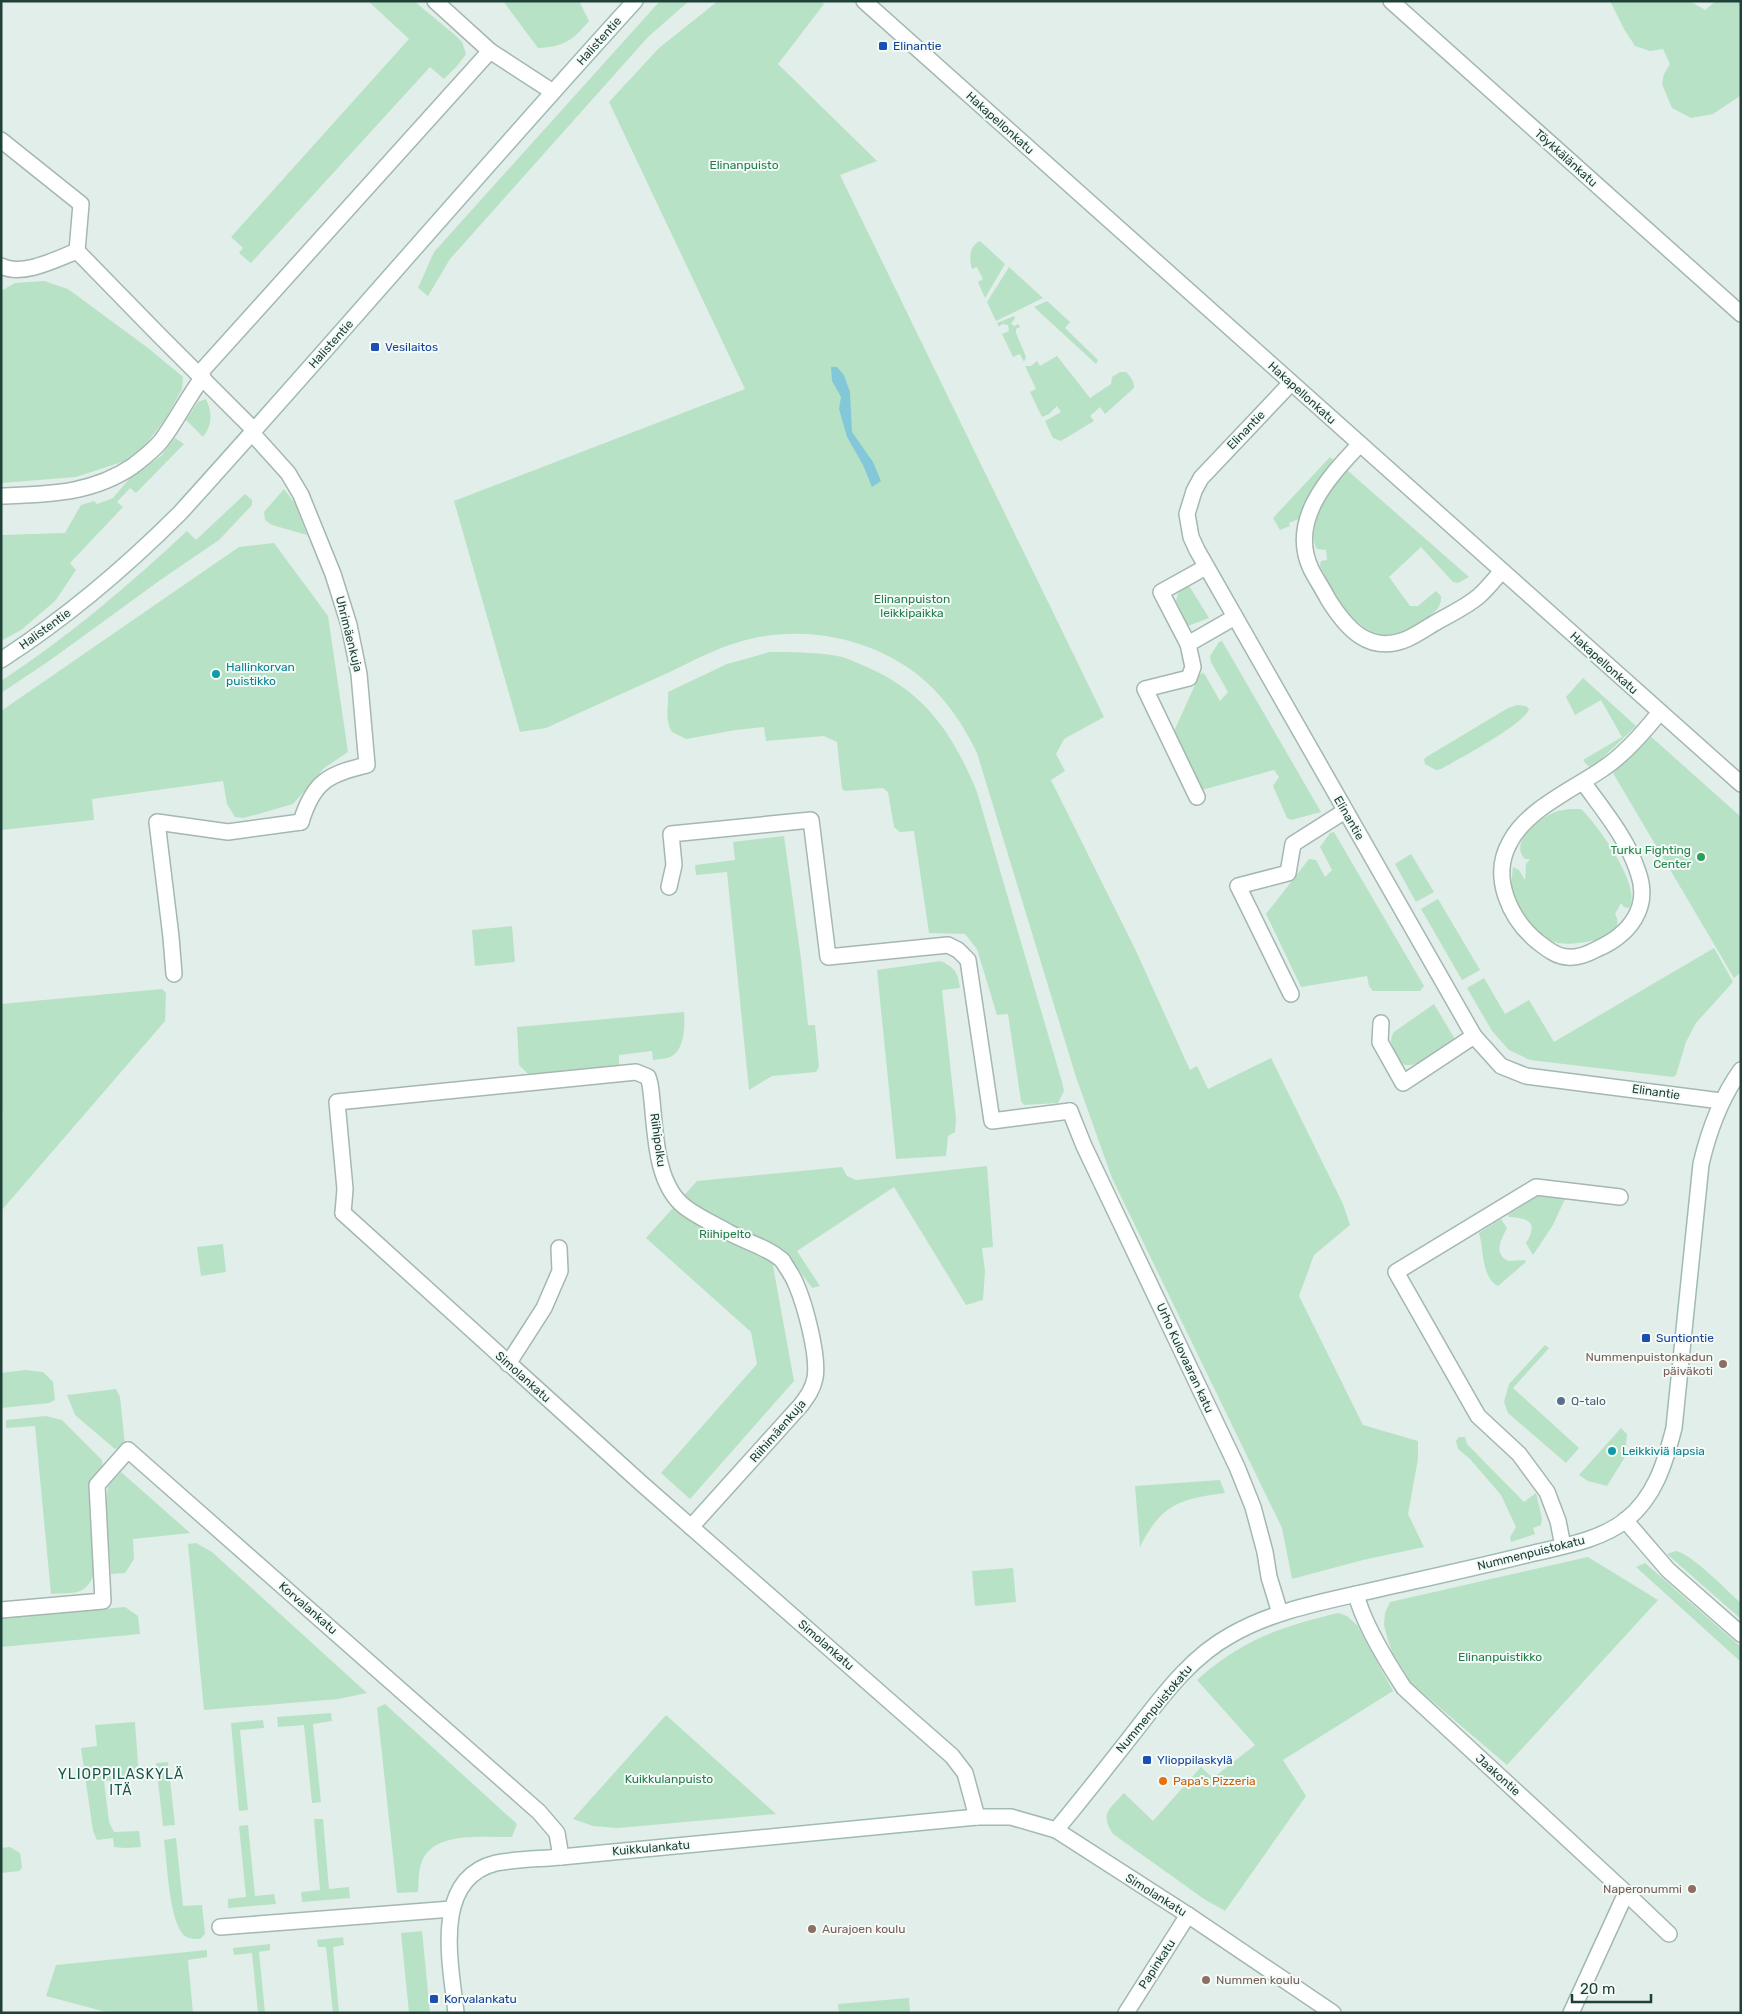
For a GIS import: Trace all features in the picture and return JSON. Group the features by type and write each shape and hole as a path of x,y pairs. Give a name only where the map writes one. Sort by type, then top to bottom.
{"street":[{"path":"435,1 490,51 553,92"},
{"name":"Halistentie","path":"1,660 61,618 151,541 180,513 635,1"},
{"name":"Hakapellonkatu","path":"864,1 1741,784"},
{"name":"Töykkälänkatu","path":"1391,1 1741,314"},
{"path":"1,496 49,494 85,488 120,474 152,451 161,441 201,376 490,51"},
{"path":"1,140 81,204 77,251 253,431"},
{"path":"3,269 36,267 77,251"},
{"name":"Elinantie","path":"1291,383 1202,478 1194,491 1187,514 1191,537 1206,568 1474,1036 1500,1066 1526,1076 1721,1101"},
{"name":"Uhrimäenkuja","path":"174,974 157,822 228,832 301,822 311,794 320,784 344,770 367,765 360,674 349,625 335,582 302,495 288,473 253,431"},
{"path":"1360,444 1315,497 1306,526 1304,545 1310,568 1339,616 1354,634 1371,642 1389,643 1406,639 1467,605 1502,571"},
{"path":"1198,797 1145,689 1189,678 1193,667 1188,644 1161,592 1206,568"},
{"path":"1188,644 1235,617"},
{"path":"1583,782 1620,834 1639,873 1642,890 1639,909 1633,922 1625,932 1610,944 1597,950 1579,956 1567,957 1555,954 1541,944 1516,920 1507,902 1501,873 1503,857 1516,831 1538,811 1606,767 1646,730 1660,712"},
{"path":"1291,994 1238,886 1288,873 1293,844 1346,811"},
{"name":"Urho Kulovaaran katu","path":"669,887 674,865 671,834 811,820 828,957 948,945 958,950 968,960 992,1121 1070,1110 1084,1146 1237,1467 1253,1507 1265,1552 1268,1577 1280,1614"},
{"path":"1381,1023 1380,1042 1403,1083 1474,1036"},
{"name":"Nummenpuistokatu","path":"1056,1830 1145,1718 1192,1663 1210,1647 1231,1634 1280,1614 1356,1594 1563,1546 1610,1531 1636,1511 1658,1480 1674,1428 1701,1164 1707,1138 1721,1101 1741,1070"},
{"name":"Riihipolku","path":"343,1213 346,1190 337,1102 636,1072 648,1077 659,1161 664,1179 674,1194 684,1206 703,1218 742,1240 768,1250 782,1260"},
{"path":"1563,1546 1558,1521 1547,1492 1519,1454 1478,1416 1396,1272 1536,1187 1620,1196"},
{"name":"Simolankatu","path":"343,1213 508,1364 952,1756 965,1773 977,1817 1011,1817 1056,1830 1188,1915 1333,2013"},
{"path":"508,1364 544,1308 560,1271 559,1248"},
{"name":"Riihimäenkuja","path":"691,1527 811,1392 816,1364 810,1334 803,1303 795,1282 782,1260"},
{"name":"Korvalankatu","path":"1,1610 103,1601 97,1485 128,1450 539,1812 556,1833 561,1856"},
{"path":"1625,1520 1668,1570 1741,1634"},
{"name":"Jaakontie","path":"1356,1594 1383,1654 1404,1688 1669,1934"},
{"name":"Kuikkulankatu","path":"456,2013 449,1936 452,1909 457,1894 464,1883 481,1869 496,1863 977,1817"},
{"path":"1571,2013 1626,1893"},
{"path":"220,1927 452,1909"},
{"name":"Papinkatu","path":"1126,2013 1188,1915"}],"green space":[{"path":"368,1 414,1 462,42 466,54 444,79 430,67 251,263 239,253 243,248 231,237 409,39"},
{"path":"503,1 579,1 589,21 573,38 555,46 538,48"},
{"path":"660,1 689,1 648,37 450,259 428,296 418,288 434,252"},
{"name":"Elinanpuisto","path":"718,1 821,1 824,4 778,64 877,161 840,175 1104,717 1064,739 1056,754 1065,771 1051,780 1136,951 1190,1070 1197,1066 1208,1089 1271,1058 1343,1204 1350,1225 1314,1255 1299,1296 1363,1425 1418,1441 1418,1459 1408,1514 1424,1547 1363,1560 1292,1579 1282,1528 1112,1178 1076,1077 977,753 951,709 920,677 898,661 874,649 847,640 820,635 765,636 739,642 712,652 546,728 520,732 454,501 745,389 609,102 659,48"},
{"path":"1610,1 1690,1 1705,10 1716,1 1741,1 1740,96 1713,114 1691,118 1672,108 1662,84 1664,74 1670,64 1663,49 1650,51 1635,46"},
{"path":"980,241 1005,264 985,298 978,282 983,279 977,267 972,269 970,261 972,249"},
{"path":"1009,267 1043,298 996,321 987,302"},
{"path":"44,281 68,289 148,348 183,377 182,389 166,418 143,448 128,460 76,477 1,483 1,291 15,283"},
{"path":"1047,301 1070,322 1065,328 1098,360 1096,364 1034,307"},
{"path":"1014,316 1015,318 1011,324 1015,326 1018,324 1020,327 1016,329 1016,333 1026,357 1024,362 1020,354 1013,357 1002,334 1009,331 1008,325 1002,324 999,327 997,323"},
{"path":"1057,356 1090,398 1111,384 1112,377 1120,372 1126,372 1133,381 1134,388 1105,414 1100,407 1090,416 1094,421 1061,441 1053,438 1045,421 1061,412 1057,406 1049,414 1042,417 1030,392 1036,389 1025,366 1031,366 1037,361 1040,366"},
{"path":"206,399 210,423 203,437 186,420 198,402"},
{"path":"175,438 184,444 136,493 130,488 117,502 123,507 70,563 76,570 55,601 21,630 1,641 1,535 65,533 81,505 94,501 97,504 113,498 130,478 161,456"},
{"path":"1330,457 1334,460 1301,518 1289,523 1290,526 1280,530 1273,518"},
{"path":"1347,470 1469,577 1458,583 1453,582 1421,547 1389,577 1410,606 1418,606 1436,591 1441,596 1441,601 1436,611 1398,634 1381,635 1358,623 1332,589 1320,566 1321,561 1327,560 1326,550 1317,549 1315,543 1314,536 1317,519 1322,502 1329,490"},
{"path":"284,489 296,505 307,535 272,525 265,520 264,512"},
{"path":"245,494 252,500 252,505 219,540 1,693 1,681 50,647 97,610 187,531 196,540"},
{"name":"Hallinkorvan puistikko","path":"274,543 328,616 348,752 324,768 293,804 244,818 235,817 227,804 223,781 92,799 94,820 1,830 1,711 239,547"},
{"path":"1188,584 1209,618 1188,626 1176,601 1179,591"},
{"path":"1222,641 1321,812 1291,820 1287,818 1273,786 1279,777 1274,770 1202,790 1174,731 1200,674 1204,673 1220,701 1228,692 1211,662 1210,656 1219,642"},
{"path":"770,652 833,655 867,667 888,677 906,689 935,718 947,734 968,771 977,792 1062,1082 1064,1091 1058,1103 1024,1105 1021,1101 1008,1014 997,1015 977,949 965,934 929,933 914,831 900,832 894,827 888,792 883,788 845,791 842,789 837,742 824,736 766,741 764,727 686,739 672,732 667,718 668,692 727,664"},
{"path":"1583,678 1636,726 1593,767 1588,766 1583,760 1622,737 1601,700 1575,715 1566,697"},
{"path":"1517,705 1526,706 1529,709 1525,716 1504,732 1441,769 1436,770 1425,764 1424,759 1428,756 1508,708"},
{"name":"Turku Fighting Center","path":"1648,734 1741,817 1741,972 1734,978 1613,773"},
{"path":"1581,809 1607,841 1624,871 1632,898 1629,908 1624,907 1621,903 1615,914 1617,923 1615,930 1608,935 1587,942 1565,944 1549,940 1530,924 1514,901 1512,884 1513,867 1519,870 1525,880 1526,864 1530,859 1525,859 1520,845 1528,831 1549,815 1557,811"},
{"path":"1334,832 1424,986 1420,991 1373,991 1369,986 1367,976 1301,987 1266,914 1309,859 1316,860 1325,877 1332,870 1320,847 1330,833"},
{"path":"784,836 808,1025 815,1025 819,1067 816,1072 772,1076 749,1090 727,872 696,875 695,865 735,860 733,842"},
{"path":"1411,854 1434,892 1416,902 1395,864"},
{"path":"1438,899 1480,970 1462,980 1421,909"},
{"path":"512,926 515,962 475,966 472,930"},
{"path":"1714,948 1733,982 1696,1023 1686,1042 1676,1075 1673,1077 1530,1060 1509,1050 1492,1031 1467,988 1484,978 1505,1014 1529,1000 1554,1042"},
{"path":"941,961 955,971 960,988 942,990 956,1119 955,1132 948,1136 946,1156 896,1159 877,970"},
{"path":"162,989 166,993 165,1021 1,1211 1,1119 3,1117 1,1095 1,1004"},
{"path":"1434,1004 1456,1041 1417,1063 1411,1065 1402,1064 1392,1046 1391,1040 1394,1032"},
{"path":"684,1012 684,1031 679,1049 668,1058 653,1060 652,1051 619,1055 619,1065 528,1074 519,1065 517,1027"},
{"name":"Riihipelto","path":"987,1166 993,1247 982,1248 985,1271 983,1300 966,1305 894,1187 797,1251 820,1286 812,1288 789,1256 773,1266 794,1381 690,1499 661,1473 757,1364 751,1332 646,1238 697,1181 842,1167 847,1176 856,1180"},
{"path":"1538,1196 1565,1199 1553,1225 1533,1255 1526,1243 1531,1231 1530,1223 1527,1220 1509,1217 1508,1215"},
{"path":"1501,1219 1507,1228 1500,1246 1503,1258 1508,1261 1525,1260 1526,1262 1498,1286 1493,1282 1486,1269 1479,1233"},
{"path":"223,1244 226,1272 201,1276 197,1247"},
{"path":"1545,1345 1549,1348 1513,1388 1579,1448 1566,1463 1508,1413 1504,1402 1509,1384"},
{"path":"25,1370 43,1372 53,1382 55,1400 49,1403 1,1408 1,1373"},
{"path":"116,1389 120,1397 125,1445 115,1449 75,1415 67,1395"},
{"path":"46,1416 62,1420 102,1460 103,1468 88,1485 94,1574 87,1587 72,1593 51,1594 35,1426 6,1428 6,1420"},
{"path":"1621,1428 1627,1434 1625,1457 1607,1486 1588,1481 1579,1475"},
{"path":"1459,1437 1465,1437 1467,1444 1524,1502 1536,1493 1542,1518 1541,1525 1533,1528 1535,1534 1511,1542 1510,1537 1516,1527 1501,1495 1470,1459 1458,1449 1456,1441"},
{"path":"121,1472 190,1533 133,1539 134,1559 125,1573 111,1574 106,1505 108,1486"},
{"path":"1220,1480 1225,1493 1184,1501 1174,1506 1156,1521 1140,1547 1135,1486"},
{"path":"196,1543 212,1552 367,1693 338,1699 204,1710 188,1544"},
{"path":"1676,1551 1700,1566 1741,1603 1741,1619 1667,1554"},
{"name":"Elinanpuistikko","path":"1588,1557 1658,1600 1507,1765 1412,1684 1393,1654 1384,1625 1385,1613 1390,1602"},
{"path":"1645,1563 1741,1647 1741,1662 1636,1567"},
{"path":"1013,1568 1016,1602 975,1606 972,1571"},
{"path":"125,1607 138,1616 140,1634 1,1647 1,1618"},
{"path":"1338,1613 1347,1616 1357,1625 1393,1691 1283,1760 1306,1796 1225,1911 1204,1899 1113,1834 1107,1821 1108,1812 1124,1793 1153,1821 1201,1767 1213,1778 1255,1745 1197,1680 1214,1666 1246,1645 1280,1630"},
{"path":"385,1704 517,1824 512,1837 460,1838 436,1846 427,1853 421,1864 418,1892 397,1893 377,1708"},
{"path":"331,1713 332,1721 313,1724 321,1802 312,1803 304,1725 278,1727 277,1717"},
{"name":"Kuikkulanpuisto","path":"666,1715 776,1814 618,1828 593,1826 573,1819"},
{"path":"263,1720 264,1728 240,1730 248,1810 239,1811 231,1723"},
{"path":"135,1722 139,1778 104,1781 109,1822 114,1832 139,1831 141,1847 114,1847 113,1838 97,1840 93,1831 81,1748 97,1746 95,1725"},
{"path":"168,1762 175,1825 163,1826 156,1763"},
{"path":"314,1819 323,1819 329,1889 349,1887 350,1898 302,1902 301,1892 320,1890"},
{"path":"248,1825 255,1896 274,1894 276,1904 228,1908 228,1899 246,1897 239,1826"},
{"path":"176,1838 183,1906 202,1905 205,1934 200,1939 184,1935 178,1925 171,1902 164,1840"},
{"path":"10,1847 20,1853 22,1868 19,1871 1,1873 1,1848"},
{"path":"422,1931 430,2013 409,2013 401,1933"},
{"path":"343,1937 344,1945 333,1947 339,2013 333,2013 326,1947 318,1947 317,1940"},
{"path":"270,1944 270,1950 259,1952 265,2013 258,2013 252,1953 234,1955 233,1948"},
{"path":"207,1950 207,1957 188,1960 193,2013 110,2013 46,1996 56,1965"},
{"path":"909,1998 910,2013 839,2013 838,2004"}],"water":[{"path":"831,367 837,367 844,375 850,392 852,432 873,462 881,481 872,487 863,465 847,437 839,409 841,397 832,381"}],"place":[{"name":"Elinantie","path":"883,46"},
{"name":"Vesilaitos","path":"375,347"},
{"name":"Hallinkorvan puistikko","path":"216,674"},
{"name":"Turku Fighting Center","path":"1701,857"},
{"name":"Suntiontie","path":"1646,1338"},
{"name":"Nummenpuistonkadun päiväkoti","path":"1723,1364"},
{"name":"Q-talo","path":"1561,1401"},
{"name":"Leikkiviä lapsia","path":"1612,1451"},
{"name":"Ylioppilaskylä","path":"1147,1760"},
{"name":"Papa's Pizzeria","path":"1163,1781"},
{"name":"Naperonummi","path":"1692,1889"},
{"name":"Aurajoen koulu","path":"812,1929"},
{"name":"Nummen koulu","path":"1206,1980"},
{"name":"Korvalankatu","path":"434,1999"}],"district":[{"name":"YLIOPPILASKYLÄ ITÄ","path":"121,1782"}],"park label":[{"name":"Elinanpuiston leikkipaikka","path":"912,606"}]}
